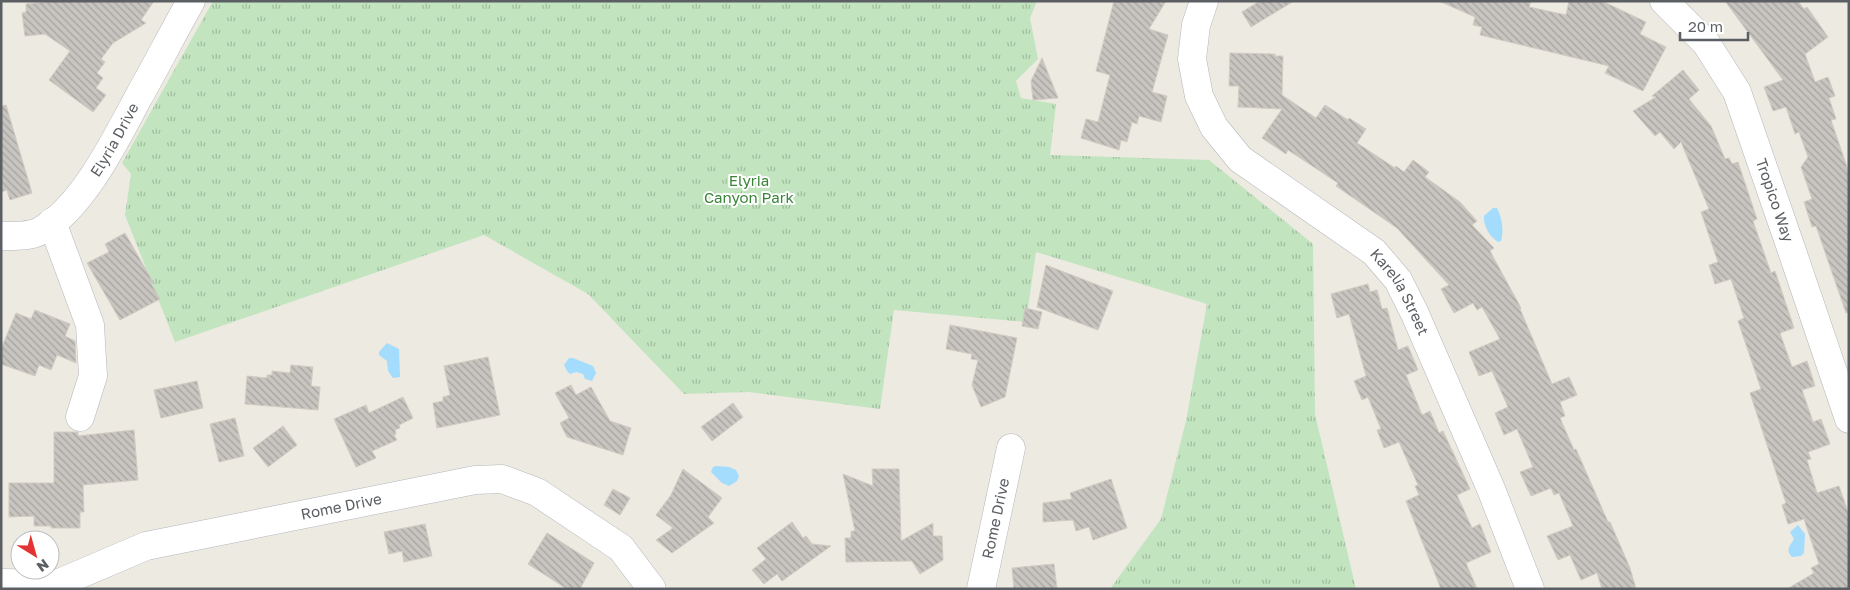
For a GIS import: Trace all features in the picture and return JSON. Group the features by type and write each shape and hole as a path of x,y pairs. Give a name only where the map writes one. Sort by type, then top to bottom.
{"street":[{"name":"Elyria Drive","path":"1,236 18,236 42,231 63,214 85,189 108,155 192,1"},
{"name":"Karelia Street","path":"1204,1 1196,25 1192,59 1199,96 1214,127 1240,159 1374,252 1398,280 1415,314 1488,480 1530,589"},
{"name":"Tropico Way","path":"1664,1 1706,43 1737,92 1849,420"},
{"path":"52,222 90,325 93,376 80,417"},
{"name":"Rome Drive","path":"981,589 1011,448"},
{"name":"Rome Drive","path":"1,583 57,584 146,546 475,480 502,479 537,492 621,548 652,589"}],"green space":[{"name":"Elyria Canyon Park","path":"213,1 1037,1 1030,18 1038,59 1016,81 1021,98 1056,104 1050,155 1209,160 1313,244 1315,414 1356,589 1110,589 1161,519 1186,421 1207,304 1036,252 1026,322 894,310 880,409 749,392 684,394 588,294 484,235 175,342 125,215 131,174 122,163"}],"water":[{"path":"1493,208 1497,208 1502,224 1502,237 1501,241 1498,242 1488,231 1484,220 1484,216"},
{"path":"387,343 399,349 400,377 393,378 388,371 387,361 379,355 379,352"},
{"path":"569,358 593,366 596,373 592,381 585,379 583,374 576,372 570,374 567,371 564,365"},
{"path":"713,467 729,467 736,470 739,476 737,481 729,486 722,483 711,472"},
{"path":"1798,525 1805,534 1804,553 1801,556 1792,557 1789,550 1794,539 1790,532"}],"building":[{"path":"56,1 154,1 141,20 146,23 113,43 101,59 105,62 97,73 103,78 96,88 106,95 93,112 49,80 70,51 45,34 25,36 22,13 26,12 26,4"},
{"path":"1114,1 1166,1 1149,29 1168,35 1152,92 1167,96 1161,122 1139,116 1137,124 1132,122 1127,142 1121,140 1119,150 1081,138 1086,119 1098,122 1110,75 1096,71"},
{"path":"1260,1 1294,1 1251,27 1242,12"},
{"path":"1439,1 1531,1 1529,7 1566,15 1569,1 1602,1 1646,22 1640,34 1666,47 1643,91 1605,73 1609,66 1480,35 1482,27 1473,25 1475,17"},
{"path":"1725,1 1798,1 1804,9 1807,7 1828,37 1805,54 1815,82 1828,77 1835,96 1829,98 1836,119 1831,120 1849,173 1849,312 1846,313 1816,226 1812,227 1804,202 1812,199 1801,167 1808,157 1799,132 1795,134 1786,107 1773,111 1764,87 1783,80"},
{"path":"1230,53 1275,54 1275,56 1283,56 1282,95 1316,118 1325,105 1348,120 1349,118 1366,129 1357,143 1404,172 1413,160 1429,172 1425,177 1460,202 1477,221 1472,225 1494,248 1490,251 1521,308 1552,384 1569,377 1577,395 1560,402 1565,416 1560,418 1574,450 1576,449 1608,522 1610,522 1630,568 1636,589 1602,589 1597,573 1581,580 1570,555 1558,560 1547,536 1573,526 1559,493 1554,495 1551,488 1531,496 1520,472 1533,467 1517,429 1504,435 1495,413 1508,407 1492,371 1479,376 1469,352 1500,339 1482,307 1477,310 1473,303 1454,313 1441,289 1449,285 1397,228 1336,186 1338,183 1288,150 1286,154 1262,138 1282,109 1238,107 1239,86 1229,86"},
{"path":"1042,58 1058,98 1033,100 1031,81"},
{"path":"1683,70 1699,90 1689,99 1711,126 1725,159 1729,158 1732,164 1738,162 1757,219 1753,221 1771,273 1775,271 1794,328 1780,333 1792,367 1807,361 1815,386 1802,390 1813,422 1821,419 1830,444 1808,452 1811,459 1807,460 1817,493 1839,486 1849,515 1849,589 1787,589 1814,573 1811,568 1819,564 1804,519 1788,524 1782,505 1786,503 1750,393 1761,389 1738,321 1744,318 1731,279 1715,284 1709,265 1718,262 1701,212 1709,209 1681,142 1674,149 1660,132 1655,136 1633,111 1656,97 1652,96"},
{"path":"6,105 32,193 10,200 7,190 1,192 1,106"},
{"path":"125,233 153,282 151,283 160,299 120,320 87,263 109,252 105,244"},
{"path":"1046,265 1113,291 1098,330 1037,307"},
{"path":"1368,284 1370,292 1377,290 1382,309 1387,308 1398,350 1408,346 1418,370 1406,375 1422,415 1430,411 1439,433 1443,431 1470,489 1457,495 1472,528 1480,524 1491,552 1466,563 1477,589 1441,589 1406,501 1419,495 1415,486 1418,485 1399,442 1384,448 1377,430 1381,429 1368,397 1362,400 1354,381 1366,376 1349,314 1337,318 1331,294"},
{"path":"1025,308 1042,312 1038,329 1022,326"},
{"path":"35,310 70,324 65,336 75,341 76,363 57,355 51,370 39,365 35,376 1,364 1,349 16,313 31,319"},
{"path":"950,325 1017,338 1005,397 981,407 972,385 978,360 971,359 972,354 946,349"},
{"path":"488,357 500,415 437,428 433,403 443,401 443,397 450,395 444,366"},
{"path":"291,365 313,367 311,386 320,387 318,410 245,404 247,376 267,378 267,375 272,375 272,371 290,373"},
{"path":"197,381 203,408 161,418 154,390"},
{"path":"571,385 576,395 591,387 610,421 631,428 623,455 567,437 560,423 569,418 555,393"},
{"path":"403,397 413,418 399,425 400,428 395,430 396,434 394,435 397,440 372,451 376,458 356,467 334,419 366,405 369,413"},
{"path":"733,403 743,417 712,441 701,427"},
{"path":"235,418 244,456 219,462 210,424"},
{"path":"283,426 297,445 268,467 253,448"},
{"path":"134,430 138,480 83,485 84,512 80,512 80,528 34,526 34,516 9,517 9,483 54,483 54,432 78,432 78,436"},
{"path":"683,469 722,498 708,517 714,523 672,553 656,540 673,528 656,515 671,495"},
{"path":"872,469 899,469 901,541 933,523 933,536 942,536 943,560 920,574 912,561 846,562 845,538 851,538 851,531 855,531 843,474 873,486"},
{"path":"1111,479 1127,528 1093,540 1089,527 1076,531 1073,520 1043,522 1043,503 1072,499 1070,493"},
{"path":"613,489 630,498 620,515 604,505"},
{"path":"792,522 803,538 806,536 812,544 831,546 782,581 777,574 764,584 752,570 766,559 757,548"},
{"path":"425,524 432,556 404,562 402,551 389,554 384,532"},
{"path":"547,533 594,563 580,589 567,589 528,564"},
{"path":"1054,564 1057,589 1014,589 1012,568"}]}
